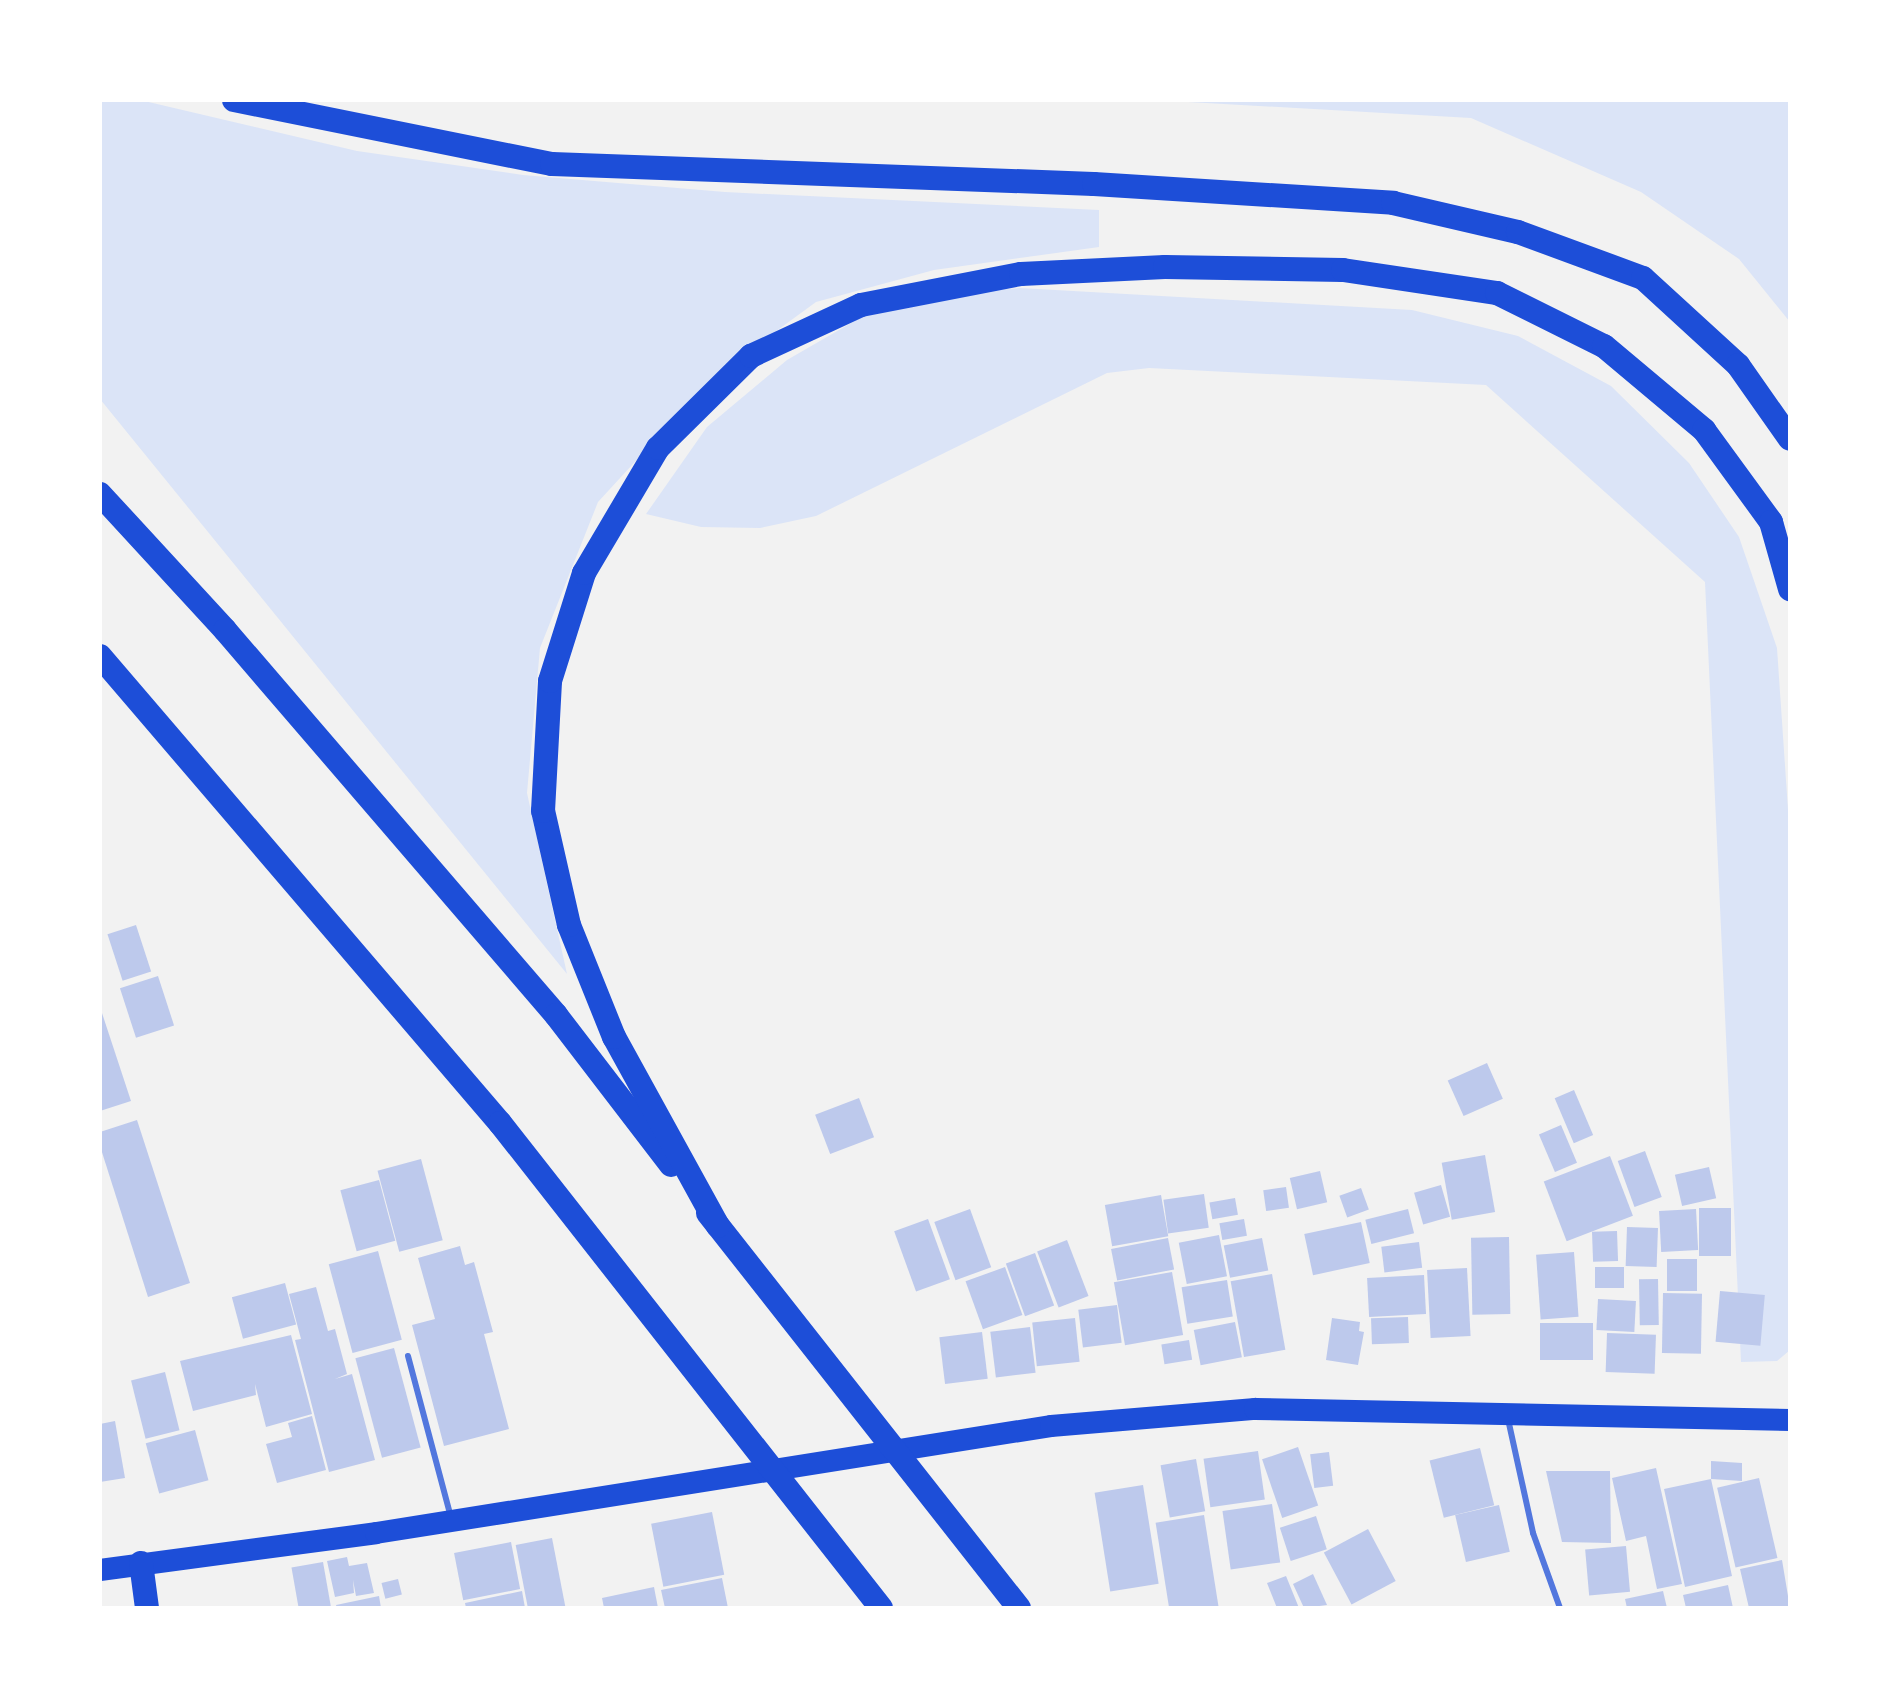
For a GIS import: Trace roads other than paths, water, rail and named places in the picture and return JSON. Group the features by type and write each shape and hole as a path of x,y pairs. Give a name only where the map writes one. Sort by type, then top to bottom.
{"highway":[{"path":"234,100 552,164 1079,183 1393,203 1518,232 1643,278 1738,365 1790,439"},
{"path":"718,1226 614,1037 569,925 543,811 550,681 584,573 658,448 751,356 861,305 1021,274 1165,267 1343,270 1497,293 1604,346 1704,430 1771,522 1790,589"},
{"path":"100,494 225,630 556,1015 1019,1608"},
{"path":"100,656 500,1123 881,1608"},
{"path":"100,1570 452,1521 1051,1426 1255,1409 1790,1420"},
{"path":"141,1563 147,1608"}],"lane":[{"path":"408,1356 452,1521"},
{"path":"1507,1415 1533,1533 1560,1608"}]}
